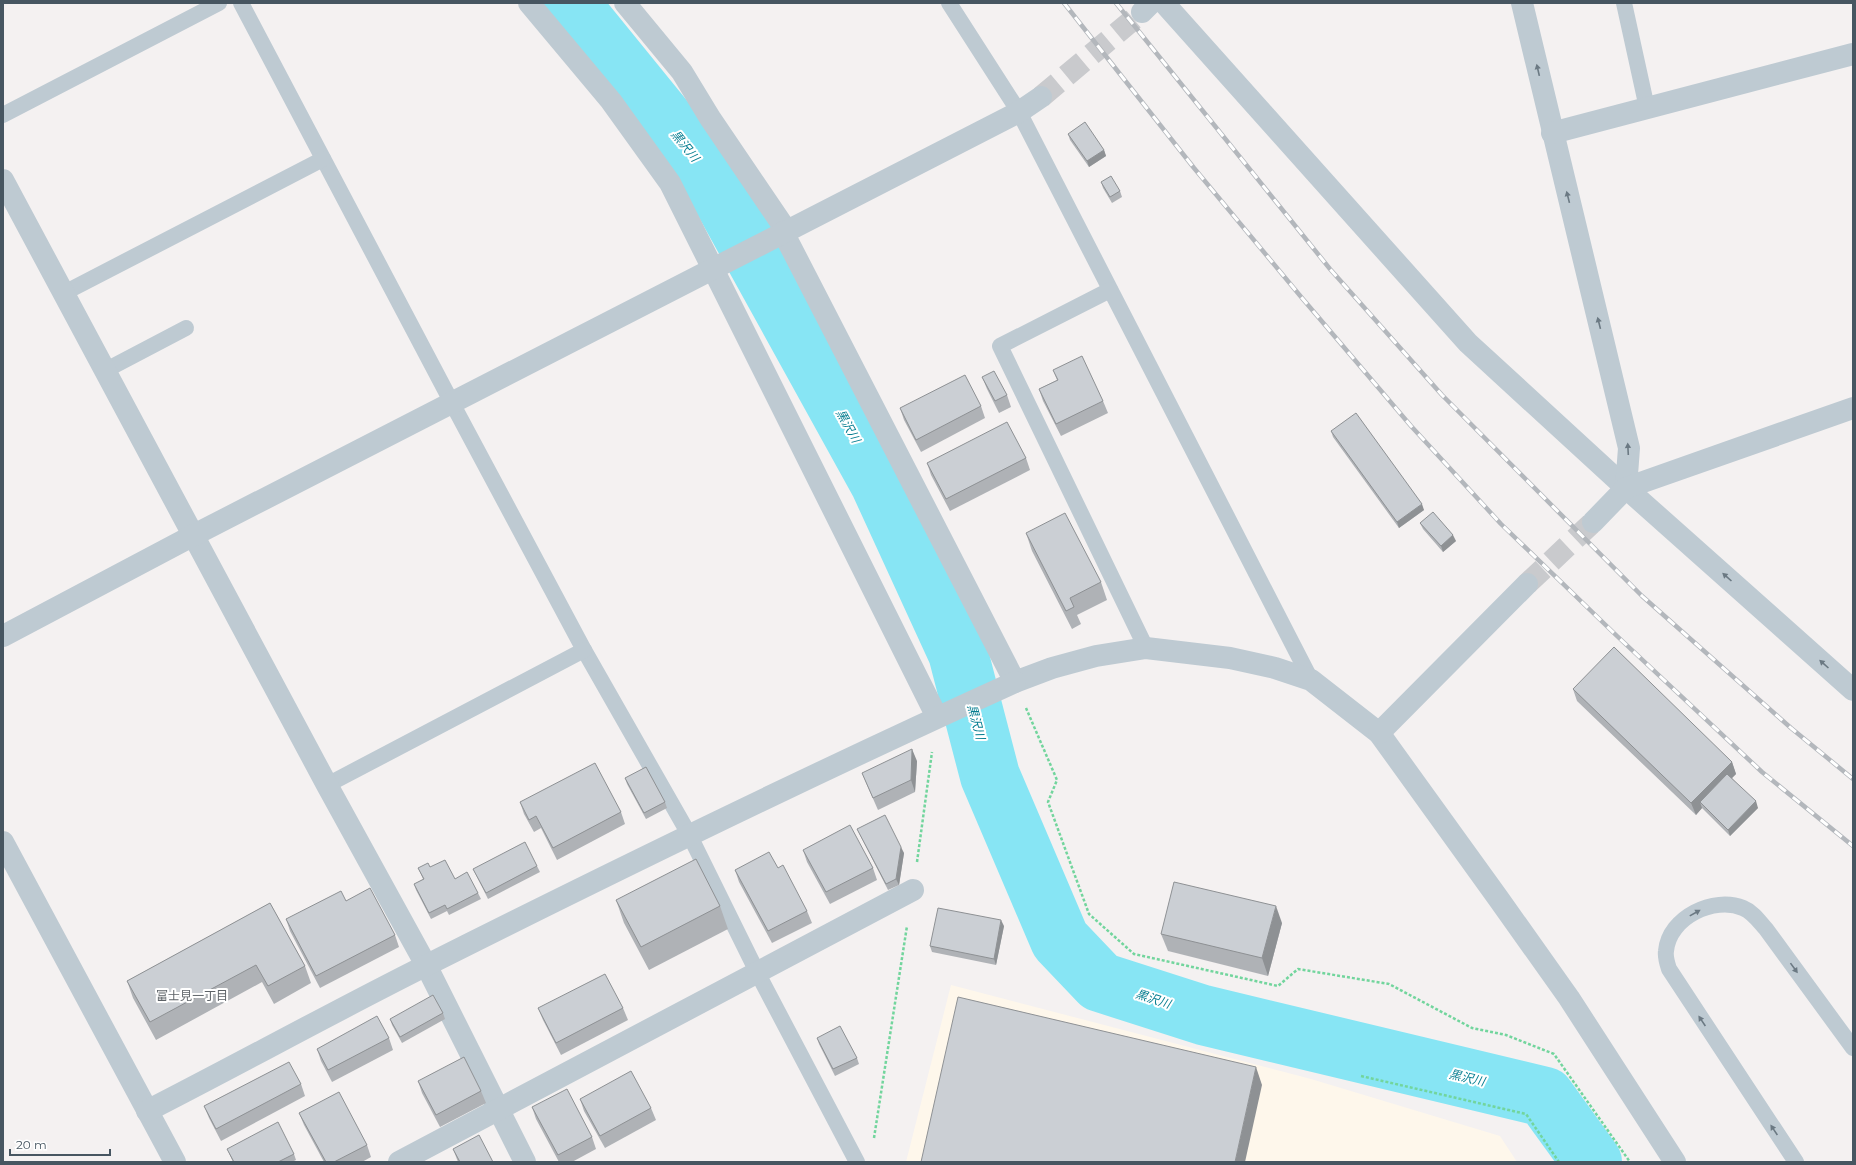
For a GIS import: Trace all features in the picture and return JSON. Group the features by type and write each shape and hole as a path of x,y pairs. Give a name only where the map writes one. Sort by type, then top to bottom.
{"street":[{"path":"529,3 611,101 670,183 937,717"},
{"path":"625,3 682,72 710,118 785,231 1015,682"},
{"path":"1164,3 1468,343 1626,488 1853,690"},
{"path":"1522,3 1552,133 1629,448 1626,488"},
{"path":"1552,133 1853,54"},
{"path":"3,636 194,535 1018,112 1041,97"},
{"path":"3,180 327,785 426,965 525,1162"},
{"path":"1592,522 1626,488 1853,408"},
{"path":"1379,733 1527,584"},
{"path":"147,1111 426,965 937,717 1015,682 1052,668 1096,656 1146,648 1230,658 1275,668 1311,680 1379,733 1494,891 1569,998 1675,1162"},
{"path":"3,842 175,1162"},
{"path":"399,1162 913,890"}],"lane":[{"path":"3,115 219,3"},
{"path":"241,3 584,650 690,836 757,972 858,1162"},
{"path":"949,3 1018,112 1311,680"},
{"path":"1624,3 1647,108"},
{"path":"64,293 323,159"},
{"path":"1110,290 1000,346 1146,648"},
{"path":"106,370 186,328"},
{"path":"327,785 584,650"},
{"path":"1796,1162 1669,969 1666,952 1671,935 1684,920 1709,906 1719,904 1732,905 1743,908 1752,913 1766,928 1853,1048"}],"path":[{"path":"1015,682 1057,780 1048,802 1089,914 1134,954 1278,986 1298,969 1389,984 1472,1028 1506,1035 1554,1054 1630,1162"},
{"path":"874,1139 913,890 937,717"},
{"path":"1361,1076 1526,1114 1559,1162"}],"shaded area":[{"path":"951,985 1311,1079 1500,1136 1517,1162 906,1162"}],"building":[{"path":"1085,122 1104,150 1087,161 1068,134"},
{"path":"1111,176 1120,191 1110,197 1101,182"},
{"path":"1082,356 1103,401 1056,424 1039,389 1058,380 1053,370"},
{"path":"994,371 1007,395 995,401 982,377"},
{"path":"965,375 981,406 916,440 900,408"},
{"path":"1356,413 1422,504 1397,522 1331,431"},
{"path":"1007,422 1026,458 946,499 927,463"},
{"path":"1433,512 1453,535 1441,546 1420,523"},
{"path":"1065,513 1101,582 1070,598 1074,607 1066,611 1026,533"},
{"path":"1614,647 1732,762 1691,803 1573,689"},
{"path":"912,749 911,780 873,798 862,773"},
{"path":"595,763 621,812 553,848 536,816 529,820 520,802"},
{"path":"646,767 665,802 644,813 625,778"},
{"path":"1727,774 1756,801 1728,830 1700,802"},
{"path":"885,815 901,847 896,879 886,884 857,829"},
{"path":"850,825 873,868 826,892 803,850"},
{"path":"525,842 537,866 486,893 473,869"},
{"path":"769,852 778,868 783,865 807,911 768,931 735,870"},
{"path":"696,859 720,906 641,947 616,900"},
{"path":"445,860 455,879 467,872 478,893 447,909 445,905 429,913 414,884 424,879 418,868 428,863 430,867"},
{"path":"1174,882 1276,906 1262,958 1161,934"},
{"path":"370,888 395,935 316,976 286,919 341,891 346,901"},
{"path":"270,903 305,966 268,986 256,965 150,1022 127,981"},
{"path":"938,908 1001,920 994,959 930,946"},
{"path":"605,974 623,1008 556,1043 538,1008"},
{"path":"433,995 443,1013 400,1037 390,1019"},
{"path":"958,997 1256,1067 1235,1162 921,1162"},
{"path":"377,1016 389,1038 328,1070 317,1049"},
{"path":"840,1026 857,1058 833,1069 817,1038"},
{"path":"464,1057 481,1091 436,1115 418,1081"},
{"path":"289,1062 301,1084 216,1129 204,1106"},
{"path":"631,1071 651,1108 600,1136 580,1099"},
{"path":"567,1089 592,1137 558,1155 532,1107"},
{"path":"339,1092 367,1145 334,1162 326,1162 299,1113"},
{"path":"278,1122 294,1154 278,1162 234,1162 227,1149"},
{"path":"479,1135 493,1162 460,1162 453,1149"}],"waterway":[{"name":"黒沢川","path":"569,3 712,179 880,483 958,653 990,776 1060,940 1100,982 1203,1015 1545,1097 1592,1162"}],"tunnel":[{"path":"1041,97 1142,12"},
{"path":"1527,584 1593,522"}],"railway":[{"path":"1064,3 1194,168 1302,298 1411,426 1501,524 1617,636 1762,772 1853,846"},
{"path":"1116,3 1330,269 1442,395 1642,596 1791,728 1853,779"}],"district":[{"name":"富士見一丁目","path":"192,996"}]}
